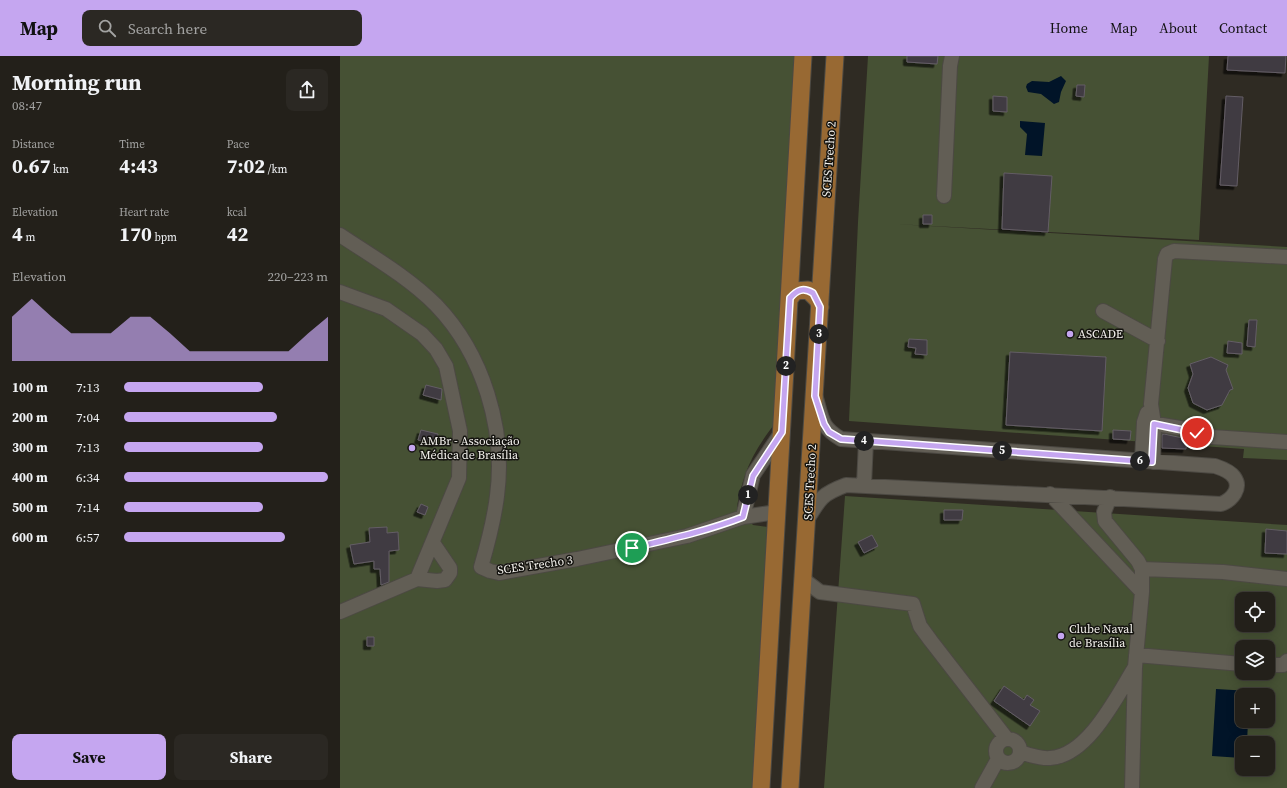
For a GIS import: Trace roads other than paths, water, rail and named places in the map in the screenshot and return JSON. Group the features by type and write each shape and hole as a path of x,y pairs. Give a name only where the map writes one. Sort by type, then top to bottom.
{"main road":[{"path":"761,788 803,56"},
{"name":"SCES Trecho 2","path":"790,788 836,56"},
{"path":"790,298 795,291 808,290 815,297 820,307"}],"street":[{"path":"944,196 949,59"},
{"name":"SCES Trecho 3","path":"340,236 404,277 435,305 454,326 478,366 492,409 499,454 497,495 490,535 481,567 490,571 498,572 565,562 687,536 743,517 777,512"},
{"path":"1147,462 1149,423 1165,259 1168,254 1174,252 1287,257"},
{"path":"344,295 386,309 422,334 436,349 446,366 460,431 461,465 455,491 433,544 416,579"},
{"path":"1103,311 1158,341"},
{"path":"808,520 820,498 831,490 846,485 1110,497 1221,504 1229,501 1235,493 1236,484 1234,477 1228,472 1215,466 841,439 829,432 824,424 815,396"},
{"path":"1149,423 1180,428 1212,437 1287,442"},
{"path":"743,517 753,476 782,432"},
{"path":"864,485 866,441"},
{"path":"1050,494 1142,592"},
{"path":"1110,497 1104,512 1105,521 1138,561 1142,569 1142,592 1134,697 1132,788"},
{"path":"1079,524 1105,521"},
{"path":"340,612 416,579 438,581 445,580 450,573 450,568 433,544"},
{"path":"1114,561 1127,548"},
{"path":"1142,569 1223,572 1287,579"},
{"path":"804,580 820,592 912,604 920,626 931,641 1007,739 1016,743 1020,752 1018,758 1009,763 998,759"},
{"path":"802,600 820,592"},
{"path":"1136,661 1235,664"},
{"path":"1020,752 1044,758 1052,758 1076,749 1086,740 1120,692 1136,661"},
{"path":"1275,665 1283,665 1287,662"},
{"path":"1120,692 1134,697"},
{"path":"982,788 998,759 996,749 1002,741 1007,739"}],"water":[{"path":"1061,76 1066,81 1061,92 1059,102 1054,104 1041,94 1028,92 1026,87 1027,84 1032,81 1049,82"},
{"path":"1020,121 1045,123 1042,156 1025,155 1027,134 1020,127"},
{"path":"1216,689 1235,690 1235,728 1248,728 1247,736 1235,736 1235,758 1212,756"}],"place":[{"name":"ASCADE","path":"1070,334"},
{"name":"AMBr - Associação Médica de Brasília","path":"412,448"},
{"name":"Clube Naval de Brasília","path":"1061,636"}]}
